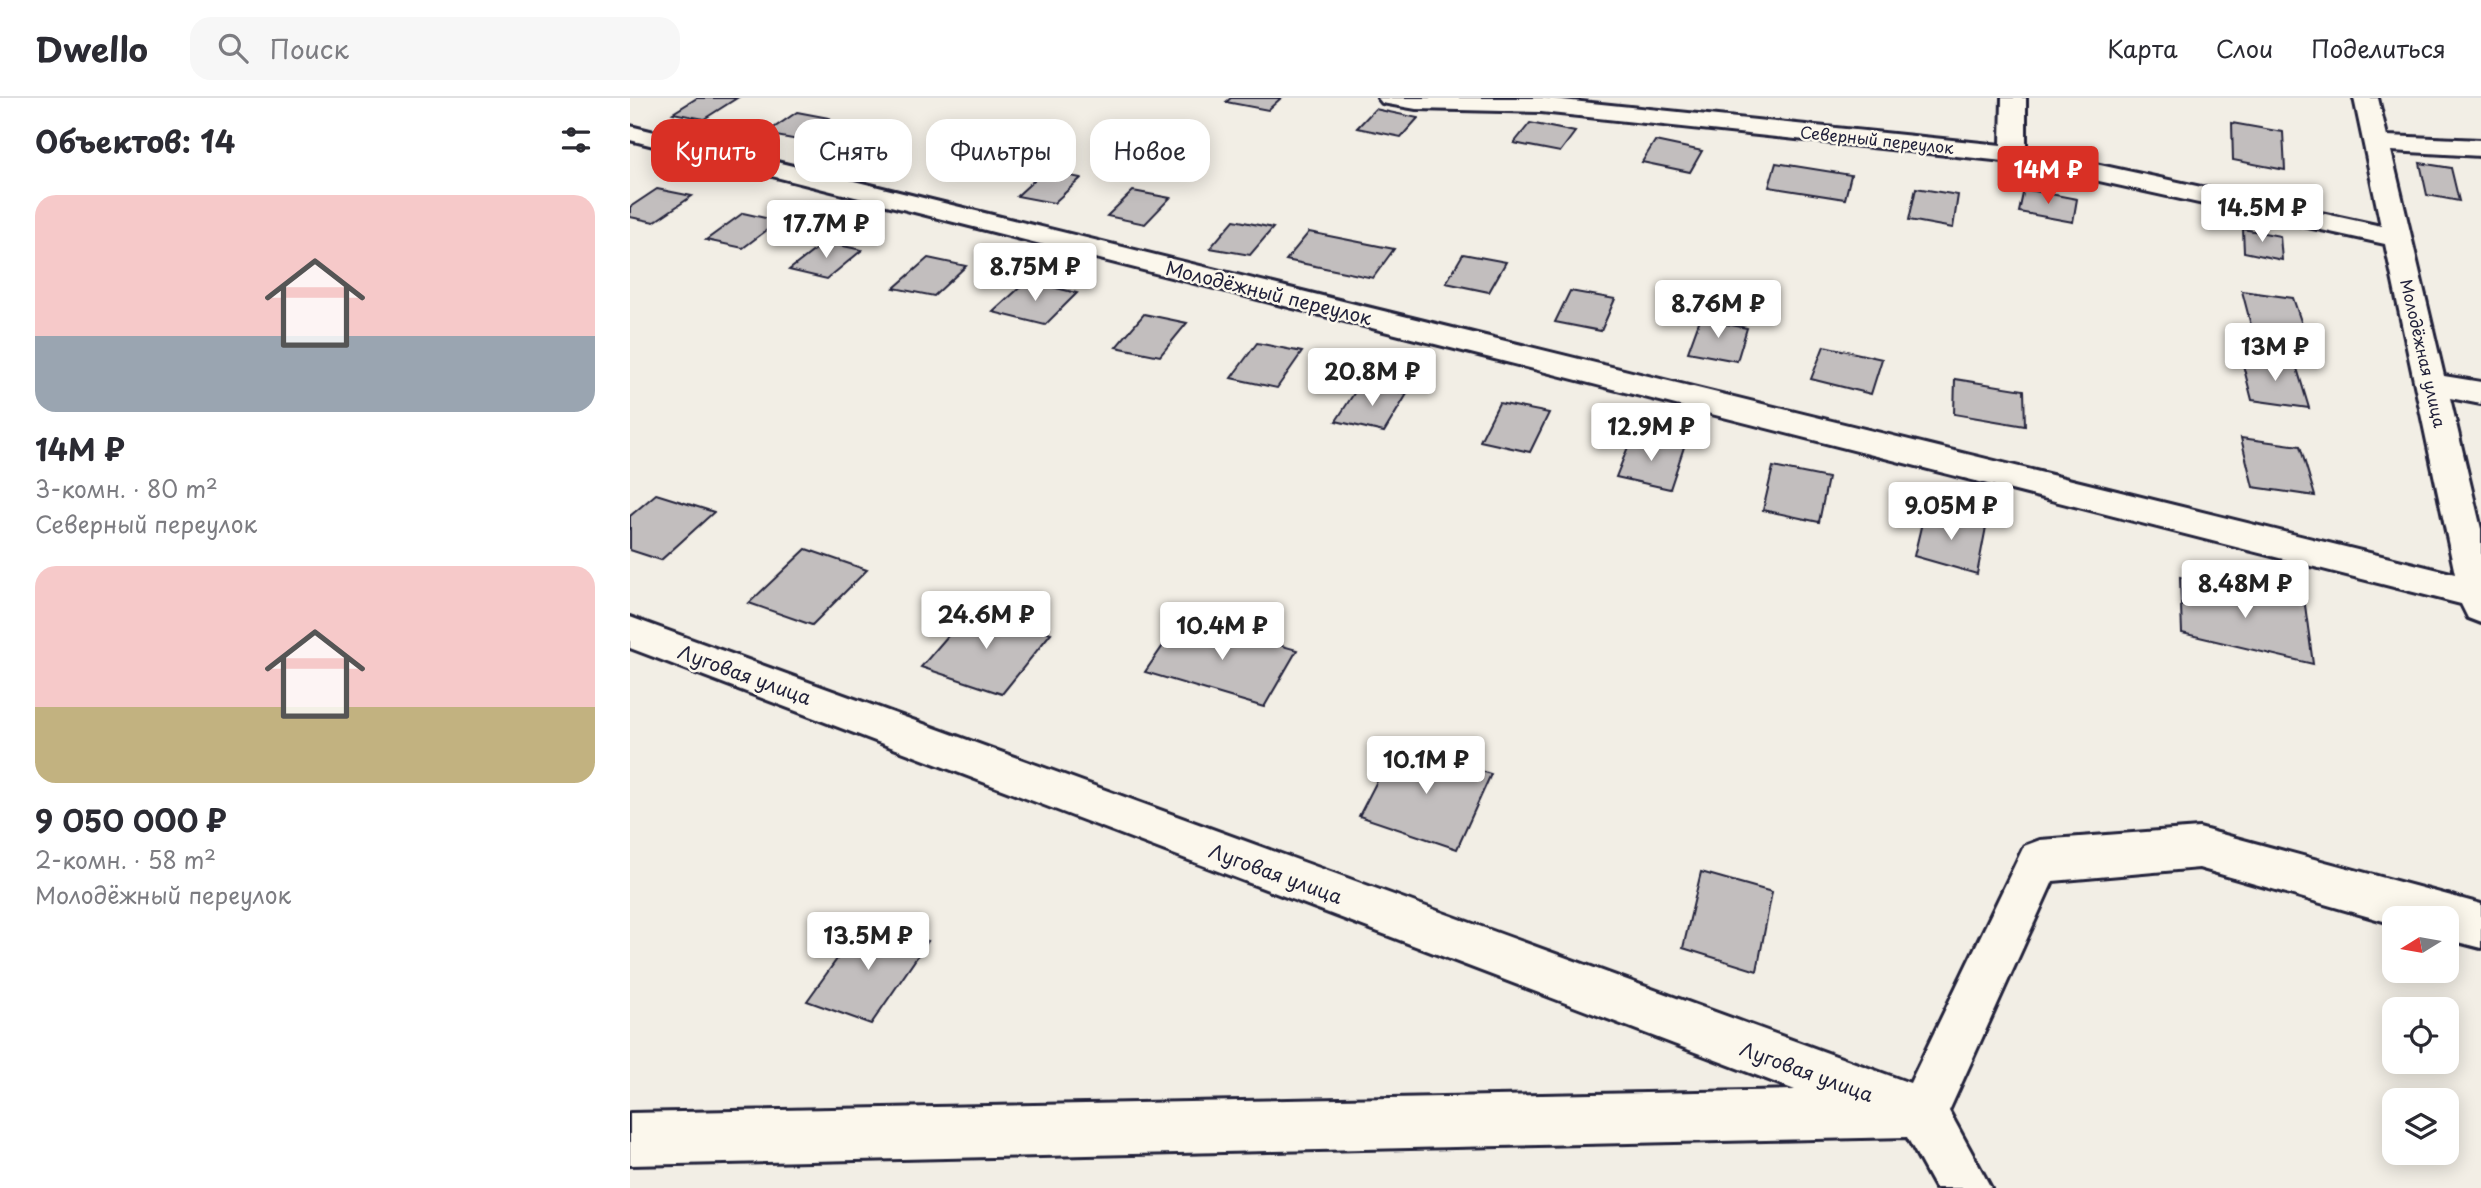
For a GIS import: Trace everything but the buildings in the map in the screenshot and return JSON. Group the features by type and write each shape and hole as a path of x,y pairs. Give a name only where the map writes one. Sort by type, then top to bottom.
{"street":[{"name":"Северный переулок","path":"1391,98 1416,102 1541,105 2013,153 2398,238"},
{"path":"2013,153 2014,98"},
{"name":"Молодёжная улица","path":"2366,98 2431,384 2475,557 2479,601"},
{"name":"Молодёжный переулок","path":"630,133 2479,601"},
{"path":"2376,143 2481,148"},
{"path":"2431,384 2481,393"},
{"name":"Луговая улица","path":"630,632 1922,1113"},
{"path":"1964,1188 1922,1113 2040,861 2199,848 2481,926"},
{"name":"Луговая улица","path":"630,1139 1922,1113"}]}
